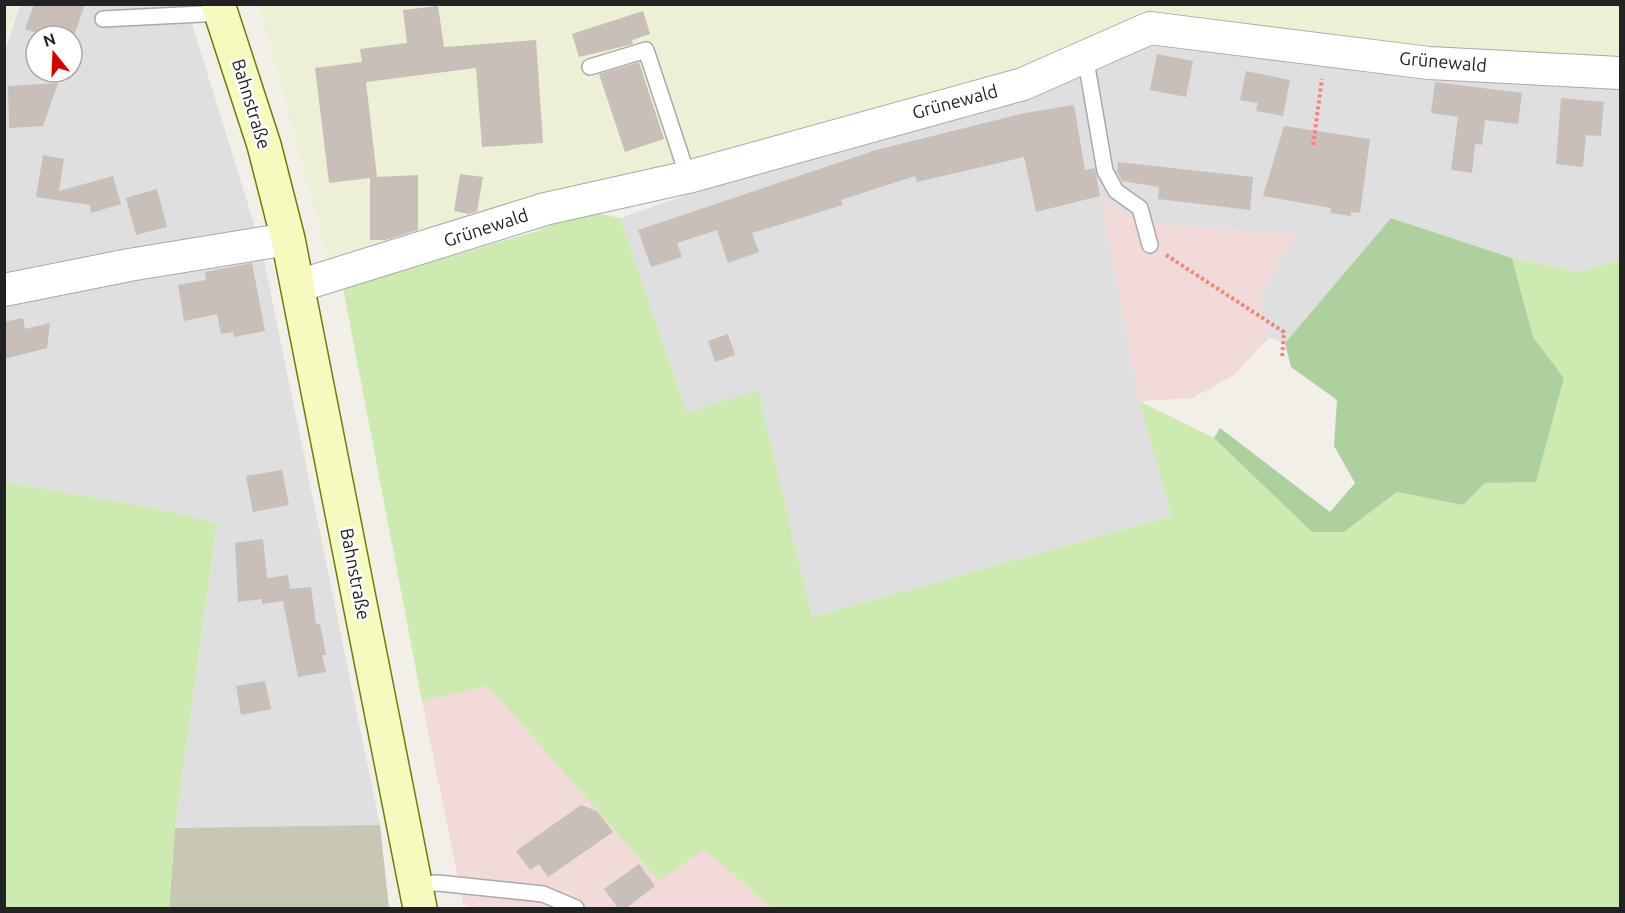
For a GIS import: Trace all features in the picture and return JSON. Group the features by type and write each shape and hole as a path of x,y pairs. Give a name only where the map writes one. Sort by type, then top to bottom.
{"main road":[{"name":"Bahnstraße","path":"220,9 261,135 288,239 418,896"}],"street":[{"name":"Grünewald","path":"298,286 545,209 688,177 1023,84 1150,28 1429,63 1620,73"},
{"path":"4,290 129,265 288,239"}],"lane":[{"path":"103,19 220,9"},
{"path":"590,67 645,50 688,177"},
{"path":"1085,55 1105,171 1116,191 1140,208 1150,245"},
{"path":"418,896 438,883 543,894 576,909"}],"path":[{"path":"1313,146 1326,49"},
{"path":"1150,245 1284,332 1282,358"}],"shaded area":[{"path":"1620,4 1620,62 1439,54 1146,19 1022,72 330,267 259,5"},
{"path":"4,5 17,5 5,40"},
{"path":"20,5 186,5 261,246 380,825 175,828 217,524 159,509 5,482 4,54"},
{"path":"1147,36 1620,79 1620,260 1579,272 1512,258 1391,218 1285,343 1269,337 1234,375 1192,398 1140,401 1172,516 812,617 758,391 687,413 620,218"},
{"path":"1101,198 1135,220 1175,226 1294,234 1258,298 1269,337 1234,375 1192,398 1139,401"},
{"path":"488,686 658,880 704,849 772,908 470,908 463,903 422,701"},
{"path":"380,825 389,908 169,908 175,828"}],"green space":[{"path":"594,205 601,214 620,218 687,413 758,390 812,617 1172,516 1139,401 1214,438 1312,532 1344,532 1397,492 1463,505 1485,483 1536,482 1564,378 1533,337 1512,258 1579,272 1620,260 1620,908 772,908 704,849 659,881 488,686 422,701 343,288 537,231"},
{"path":"1391,218 1512,258 1533,337 1564,378 1536,482 1485,483 1463,505 1397,492 1344,532 1312,532 1214,438 1220,428 1330,512 1355,483 1334,446 1337,400 1291,367 1285,343"},
{"path":"5,482 159,509 217,523 175,828 169,908 5,908"}],"building":[{"path":"34,4 85,4 78,24 27,24"},
{"path":"438,6 444,47 536,40 543,143 482,147 476,68 366,82 377,177 418,175 418,230 386,240 370,240 370,178 329,183 315,68 362,62 360,49 407,43 403,10"},
{"path":"643,11 650,34 632,40 633,44 579,57 572,34"},
{"path":"1157,54 1193,61 1186,97 1150,90"},
{"path":"639,62 664,139 625,152 599,74"},
{"path":"1246,71 1290,80 1283,116 1256,111 1258,103 1240,100"},
{"path":"1435,82 1522,93 1518,124 1485,120 1482,145 1475,144 1472,173 1451,170 1458,117 1431,113"},
{"path":"58,84 43,126 9,128 8,86"},
{"path":"1561,98 1604,102 1601,136 1586,135 1583,167 1556,164"},
{"path":"1074,105 1085,170 1095,168 1100,196 1036,212 1024,157 917,182 915,176 841,200 843,205 752,233 759,252 728,263 717,230 677,243 682,257 651,267 638,230 876,150 1025,113"},
{"path":"1284,126 1370,139 1360,213 1351,212 1351,216 1330,213 1331,208 1263,196"},
{"path":"43,155 64,159 59,191 113,176 121,204 91,213 90,205 36,197"},
{"path":"1118,162 1253,177 1250,210 1158,199 1159,187 1122,181 1117,172"},
{"path":"460,174 483,177 477,211 469,214 454,211"},
{"path":"157,189 167,227 136,235 126,198"},
{"path":"252,263 265,331 234,337 233,332 221,334 217,314 184,321 178,285 206,280 205,272"},
{"path":"23,318 25,329 50,323 47,348 4,359 4,322"},
{"path":"728,334 735,355 715,362 708,341"},
{"path":"282,470 289,505 253,512 246,476"},
{"path":"263,539 267,578 288,575 290,589 311,587 316,624 320,624 326,655 322,655 326,672 298,677 283,601 262,604 262,599 238,602 235,543"},
{"path":"265,681 271,709 241,715 236,686"},
{"path":"581,805 597,811 613,832 548,877 539,864 530,870 516,851"},
{"path":"639,864 655,886 625,909 619,909 604,889"}]}
